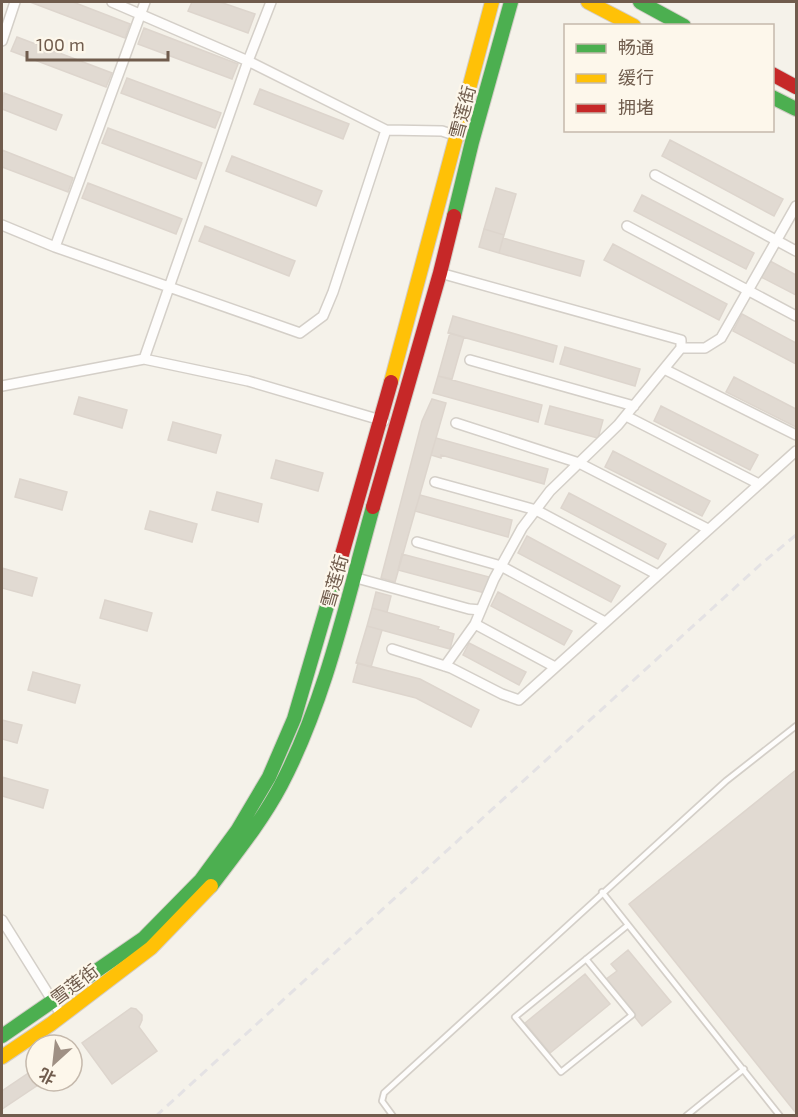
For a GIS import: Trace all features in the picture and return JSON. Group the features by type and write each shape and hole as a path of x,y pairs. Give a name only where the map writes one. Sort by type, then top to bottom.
{"main road":[{"name":"雪莲街","path":"2,1036 144,938 201,880 237,831 269,777 294,719 381,420 492,2"},
{"name":"雪莲街","path":"2,1057 62,1016 151,948 210,887 248,838 280,785 308,725 327,668 440,273 472,142 511,2"},
{"path":"588,2 630,24"},
{"path":"640,2 680,24"},
{"path":"774,75 796,87"},
{"path":"774,98 796,110"}],"street":[{"path":"2,41 15,2"},
{"path":"112,2 248,61 386,130 442,131 472,142"},
{"path":"55,247 145,2"},
{"path":"144,359 248,61 271,2"},
{"path":"2,225 55,247 300,333 323,316 386,130"},
{"path":"656,175 796,251"},
{"path":"681,348 705,348 721,338 796,206"},
{"path":"627,226 796,316"},
{"path":"440,273 681,340 681,348 626,416 550,491 522,528 501,566 475,624 445,666"},
{"path":"2,387 144,359 248,381 397,425"},
{"path":"470,360 634,406"},
{"path":"664,369 796,435"},
{"path":"626,416 759,483"},
{"path":"456,423 579,463 708,529"},
{"path":"392,649 445,666 519,700 796,451"},
{"path":"435,482 536,510 658,575"},
{"path":"417,542 501,566 605,622"},
{"path":"353,577 468,609 481,610"},
{"path":"475,624 555,667"},
{"path":"2,920 62,1016"}],"lane":[{"path":"393,1116 382,1101 384,1093 726,781 796,726"},
{"path":"602,892 780,1116"},
{"path":"586,959 632,1015 561,1072 515,1017 586,959 628,925"},
{"path":"686,1116 744,1070"}],"building":[{"path":"30,2 73,2 130,24 125,38"},
{"path":"192,2 220,2 255,14 248,33 188,11"},
{"path":"144,28 238,64 232,79 138,44"},
{"path":"17,37 112,73 106,87 11,51"},
{"path":"127,78 221,113 215,128 121,93"},
{"path":"260,89 349,124 343,139 254,104"},
{"path":"4,93 62,115 56,130 2,109"},
{"path":"108,128 202,163 196,179 102,143"},
{"path":"670,140 783,199 774,216 662,156"},
{"path":"2,150 73,178 68,192 2,167"},
{"path":"232,156 322,191 316,206 226,171"},
{"path":"88,183 182,219 176,234 82,198"},
{"path":"496,188 516,194 504,235 484,229"},
{"path":"642,195 754,253 746,269 634,211"},
{"path":"205,226 295,261 289,276 199,241"},
{"path":"484,229 504,235 499,253 479,247"},
{"path":"503,238 584,261 580,276 499,253"},
{"path":"613,244 727,304 719,320 604,260"},
{"path":"770,261 796,275 796,295 761,277"},
{"path":"742,314 796,343 796,364 733,331"},
{"path":"453,316 557,346 553,362 448,333"},
{"path":"450,333 464,337 452,379 438,376"},
{"path":"565,347 640,369 635,386 560,364"},
{"path":"438,376 542,405 538,422 433,393"},
{"path":"734,377 796,409 796,427 726,392"},
{"path":"79,397 127,410 122,428 74,414"},
{"path":"432,399 446,403 395,582 381,578 422,421"},
{"path":"550,406 603,420 598,438 545,424"},
{"path":"661,406 758,455 750,470 654,421"},
{"path":"173,422 221,435 216,453 168,440"},
{"path":"436,438 548,469 544,484 441,455 441,458 431,455"},
{"path":"613,451 710,501 702,516 605,467"},
{"path":"276,460 323,473 318,491 271,478"},
{"path":"20,479 67,492 62,510 15,497"},
{"path":"217,492 262,504 258,522 212,510"},
{"path":"569,493 666,544 658,559 561,508"},
{"path":"420,495 512,520 508,537 415,511"},
{"path":"150,511 197,524 192,542 145,529"},
{"path":"527,536 620,586 611,602 518,553"},
{"path":"402,554 489,577 485,593 398,570"},
{"path":"2,568 37,578 32,596 2,588"},
{"path":"376,592 391,596 387,612 372,608"},
{"path":"498,592 572,631 564,645 491,606"},
{"path":"105,600 152,613 147,631 100,618"},
{"path":"372,608 439,627 438,629 454,634 450,649 367,626"},
{"path":"367,626 382,630 371,667 356,663"},
{"path":"469,643 526,672 519,685 463,655"},
{"path":"358,663 420,679 479,710 471,727 416,698 353,682"},
{"path":"33,672 80,685 75,703 28,690"},
{"path":"2,720 22,725 17,743 2,739"},
{"path":"796,770 796,1113 629,904"},
{"path":"2,777 48,790 43,808 2,796"},
{"path":"628,950 671,1002 642,1026 605,980 617,971 611,964"},
{"path":"585,974 610,1004 550,1053 525,1023"},
{"path":"131,1008 136,1009 142,1015 139,1027 157,1051 112,1084 84,1046 84,1042"},
{"path":"24,1076 24,1093 26,1093 2,1109 2,1091"}],"railway":[{"path":"156,1116 761,564 796,535"}],"traffic: fast":[{"path":"454,216 511,2"},
{"path":"640,2 680,24"},
{"path":"774,98 796,109"},
{"path":"211,886 266,811 297,752 334,649 373,507"},
{"path":"2,1036 144,938 201,880 237,831 269,777 294,719 341,558"}],"traffic: slow":[{"path":"391,382 492,2"},
{"path":"588,2 630,24"},
{"path":"2,1057 51,1024 151,948 211,886"}],"traffic: jam":[{"path":"774,75 796,87"},
{"path":"373,507 454,216"},
{"path":"341,558 391,382"}]}
